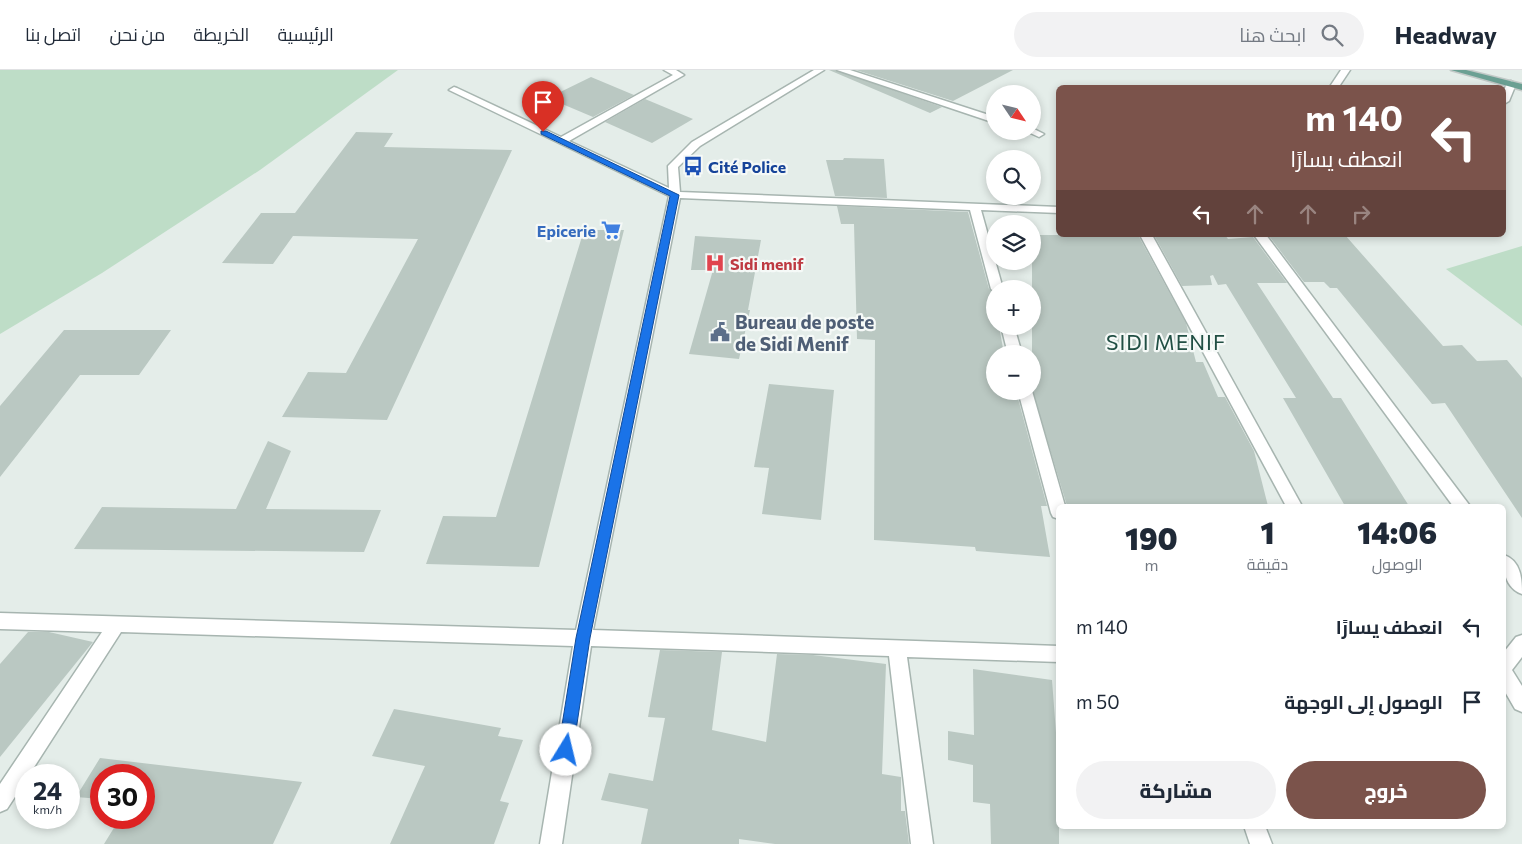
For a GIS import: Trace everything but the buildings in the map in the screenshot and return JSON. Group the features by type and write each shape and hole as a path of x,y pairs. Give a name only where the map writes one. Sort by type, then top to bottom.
{"main road":[{"path":"1455,70 1522,87"}],"street":[{"path":"561,141 680,75 668,70"},
{"path":"551,844 583,638 675,195 673,166 696,144 820,70"},
{"path":"841,70 986,117"},
{"path":"1335,85 1346,70"},
{"path":"1506,96 1511,84"},
{"path":"454,90 675,195 1056,210"},
{"path":"975,208 995,280"},
{"path":"1147,237 1293,504"},
{"path":"1261,237 1461,504"},
{"path":"1028,400 1056,504"},
{"path":"1506,565 1522,587"},
{"path":"0,621 1056,654"},
{"path":"0,802 116,624"},
{"path":"1506,663 1522,643"},
{"path":"898,648 922,844"},
{"path":"1506,677 1522,703"},
{"path":"1255,829 1261,844"}],"green space":[{"path":"0,70 398,70 260,170 102,273 0,334"},
{"path":"1522,246 1522,326 1446,269"}],"place":[{"name":"Cité Police","path":"693,166"},
{"name":"Epicerie","path":"611,230"},
{"name":"Sidi menif","path":"715,263"},
{"name":"Bureau de poste de Sidi Menif","path":"720,332"}],"district":[{"name":"SIDI MENIF","path":"1166,341"}],"route":[{"path":"543,132 675,195 583,638 566,750"}]}
